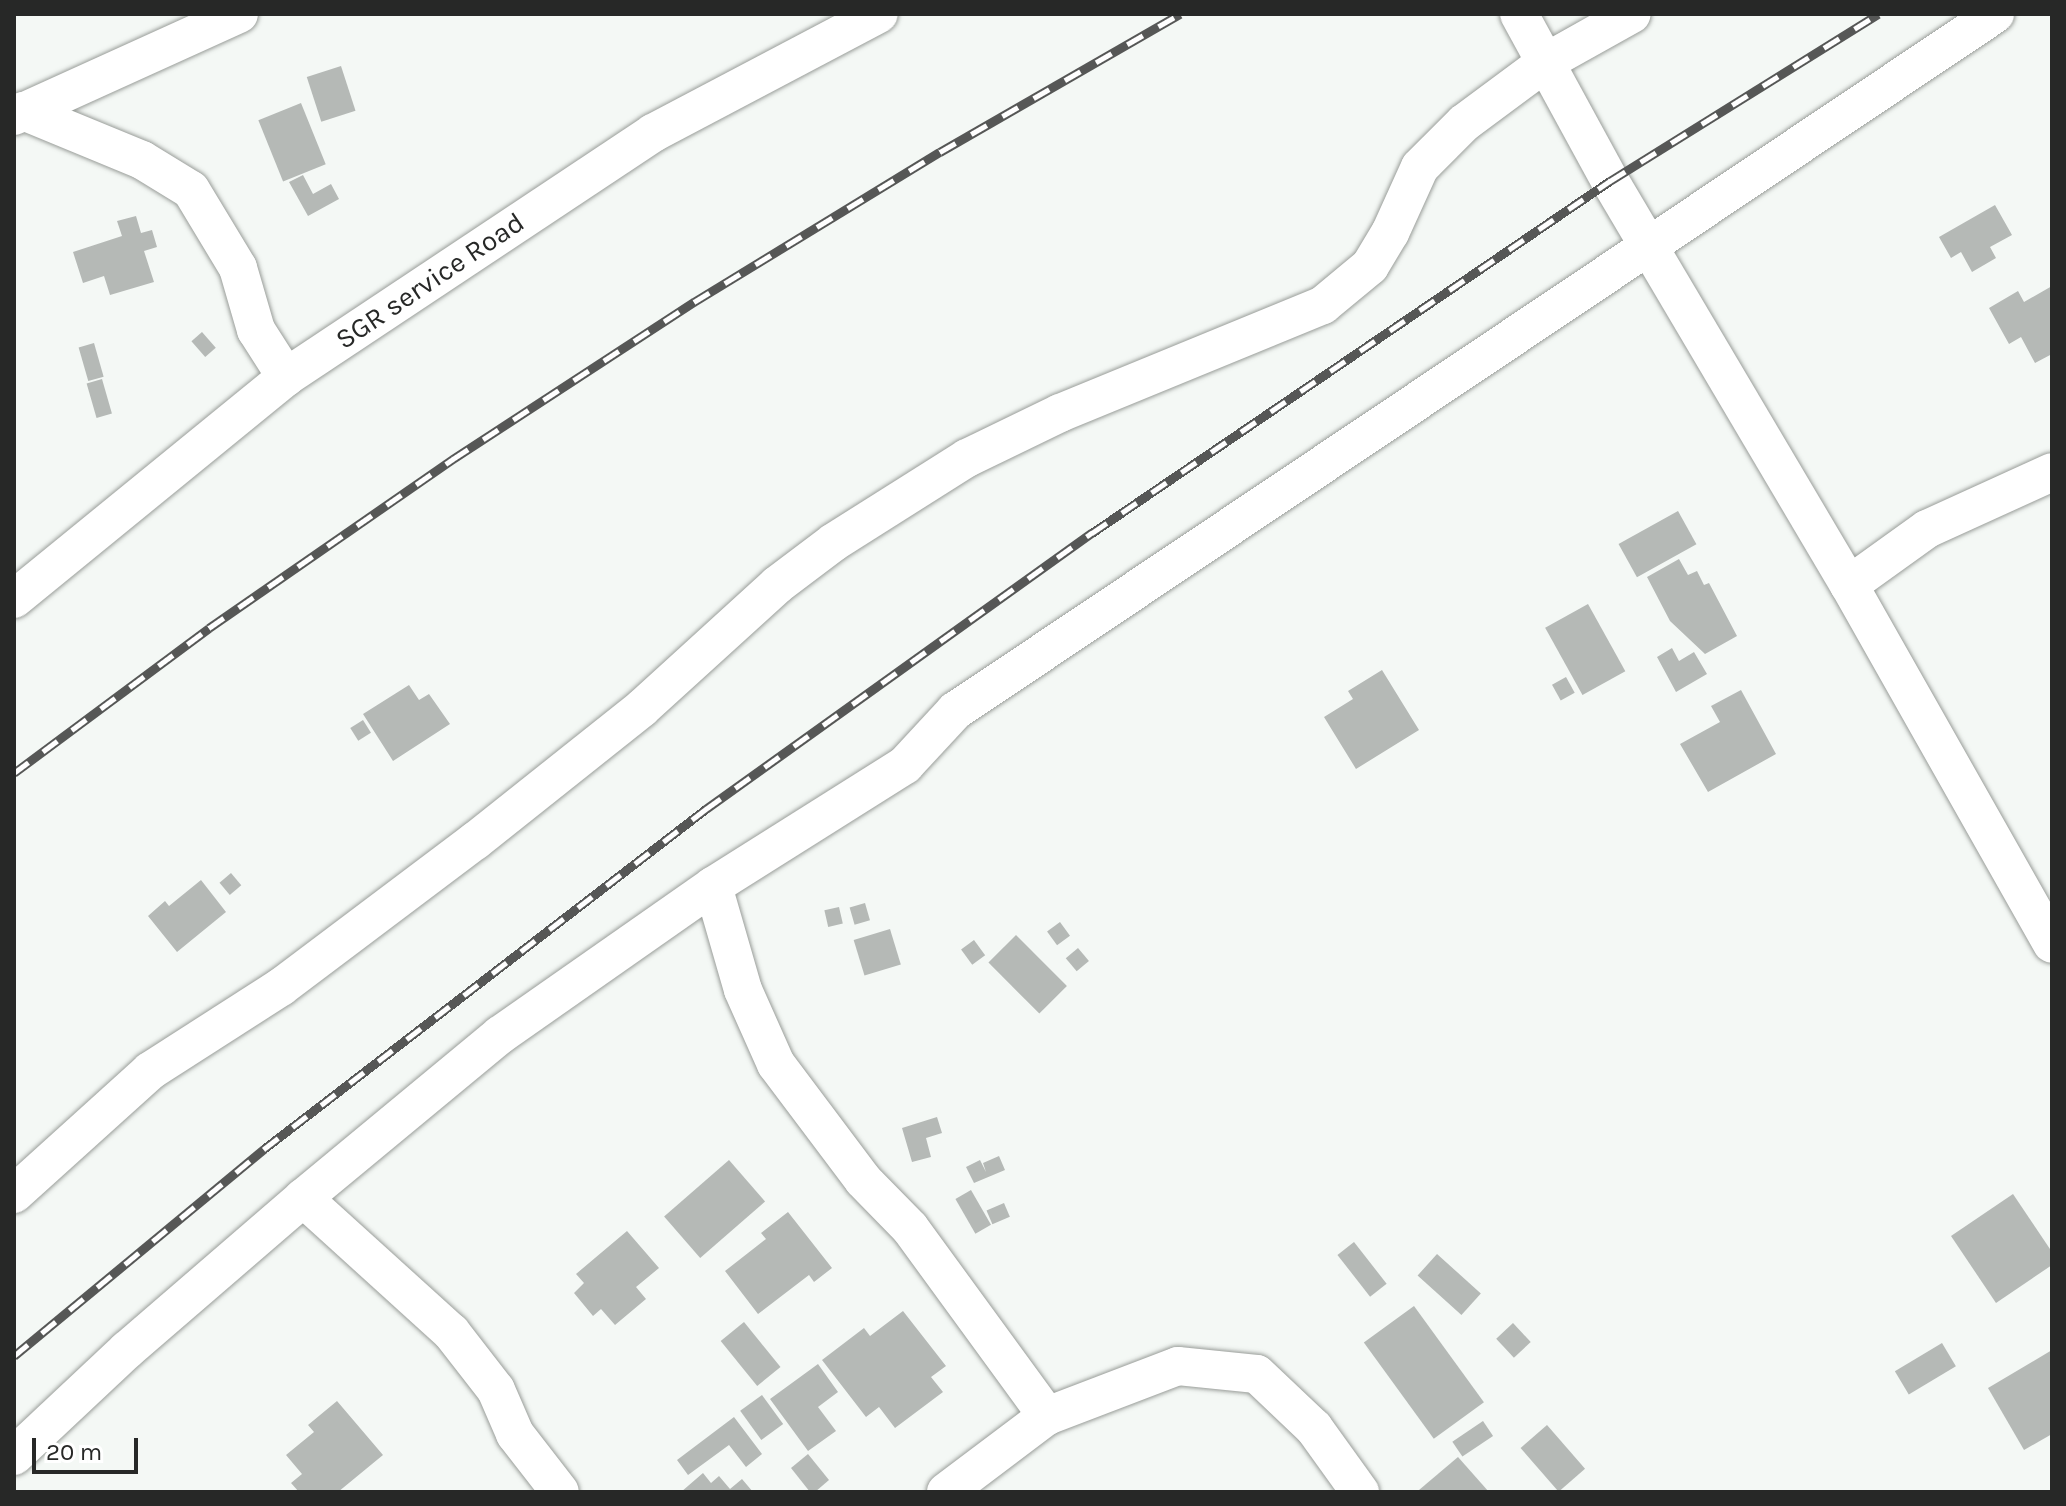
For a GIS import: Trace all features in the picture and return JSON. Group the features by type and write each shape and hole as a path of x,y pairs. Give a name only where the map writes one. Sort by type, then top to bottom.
{"street":[{"path":"18,114 188,23 239,14"},
{"name":"SGR service Road","path":"14,599 286,377 653,133 879,14"},
{"path":"1519,14 1648,246 1849,585 2052,944"},
{"path":"14,1194 150,1071 281,987 475,841 642,708 777,585 834,542 967,458 1060,413 1323,305 1370,266 1390,233 1420,167 1464,123 1546,62 1632,14"},
{"path":"14,1456 127,1350 303,1198 500,1035 713,886 905,765 955,711 1995,14"},
{"path":"18,114 142,160 191,190 238,268 256,330 286,377"},
{"path":"1849,585 1927,529 2052,472"},
{"path":"713,886 743,990 776,1064 863,1180 910,1228 1047,1416"},
{"path":"303,1198 451,1332 496,1390 515,1434 560,1492"},
{"path":"946,1492 1047,1416 1178,1366 1257,1374 1314,1428 1360,1492"}],"building":[{"path":"341,66 356,111 321,122 307,77"},
{"path":"301,103 326,164 283,181 258,120"},
{"path":"303,175 313,194 331,184 339,199 308,216 289,182"},
{"path":"1995,205 2012,235 1990,247 1996,258 1972,272 1961,252 1951,258 1939,237"},
{"path":"136,216 141,233 152,230 157,247 144,251 154,282 110,295 104,276 83,283 73,252 122,236 117,221"},
{"path":"2052,286 2052,354 2035,363 2021,337 2009,344 1989,308 2018,291 2024,302"},
{"path":"202,332 216,348 205,357 191,341"},
{"path":"94,343 104,377 88,381 79,347"},
{"path":"102,379 112,414 97,418 87,383"},
{"path":"1678,511 1696,544 1637,577 1619,544"},
{"path":"1679,559 1688,575 1697,571 1704,585 1709,583 1737,636 1705,654 1670,621 1647,577"},
{"path":"1588,604 1625,671 1582,695 1545,628"},
{"path":"1672,648 1679,661 1694,652 1707,674 1676,692 1657,657"},
{"path":"1382,670 1419,730 1356,769 1324,717 1353,699 1348,691"},
{"path":"1566,677 1575,693 1561,701 1552,685"},
{"path":"409,685 419,700 429,694 450,724 393,761 363,714"},
{"path":"1741,690 1776,754 1708,792 1680,744 1720,722 1711,706"},
{"path":"363,720 371,733 358,741 350,728"},
{"path":"231,873 241,885 230,895 220,883"},
{"path":"201,880 226,912 177,952 148,916 165,901 169,906"},
{"path":"865,903 870,920 855,925 850,907"},
{"path":"839,907 843,924 828,927 824,910"},
{"path":"1060,922 1070,936 1057,945 1047,931"},
{"path":"890,929 901,964 864,975 854,940"},
{"path":"1016,935 1067,986 1039,1013 988,963"},
{"path":"974,940 985,955 972,965 961,949"},
{"path":"1078,948 1089,961 1077,971 1066,958"},
{"path":"937,1117 942,1133 926,1138 931,1157 912,1162 902,1128"},
{"path":"999,1156 1005,1170 974,1183 966,1167 980,1160 986,1172 983,1163"},
{"path":"729,1160 765,1202 700,1258 664,1216"},
{"path":"971,1190 991,1225 975,1234 955,1199"},
{"path":"2013,1194 2052,1252 2052,1265 1996,1303 1951,1236"},
{"path":"1004,1203 1010,1217 992,1224 987,1210"},
{"path":"788,1212 832,1268 814,1282 809,1275 758,1314 725,1271 766,1239 761,1233"},
{"path":"627,1231 659,1268 636,1287 646,1299 615,1325 601,1309 593,1316 574,1293 584,1283 576,1274"},
{"path":"1354,1242 1387,1284 1370,1297 1337,1255"},
{"path":"1437,1254 1481,1293 1461,1315 1418,1276"},
{"path":"1414,1306 1484,1402 1434,1439 1364,1342"},
{"path":"903,1311 946,1366 931,1377 943,1392 895,1428 879,1407 866,1417 822,1360 864,1328 870,1336"},
{"path":"744,1322 781,1367 757,1386 721,1341"},
{"path":"1513,1323 1531,1342 1514,1358 1496,1339"},
{"path":"1942,1343 1956,1366 1909,1394 1895,1371"},
{"path":"2052,1350 2052,1434 2024,1450 1988,1388"},
{"path":"818,1364 838,1392 818,1407 836,1431 808,1451 770,1399"},
{"path":"762,1395 783,1424 761,1440 740,1411"},
{"path":"337,1401 383,1455 338,1492 299,1492 291,1483 302,1474 286,1455 314,1432 308,1425"},
{"path":"734,1417 762,1454 746,1467 729,1445 688,1475 677,1460"},
{"path":"1483,1421 1493,1436 1462,1457 1452,1442"},
{"path":"1547,1425 1585,1469 1559,1492 1521,1448"},
{"path":"808,1454 829,1480 815,1492 810,1492 791,1468"},
{"path":"1458,1457 1489,1492 1419,1490"},
{"path":"703,1473 711,1483 719,1476 730,1489 742,1479 753,1492 681,1492"}],"railway":[{"path":"14,773 209,628 453,459 694,302 940,152 1180,14"},
{"path":"14,1356 264,1149 706,809 1092,533 1610,181 1878,14"}]}
